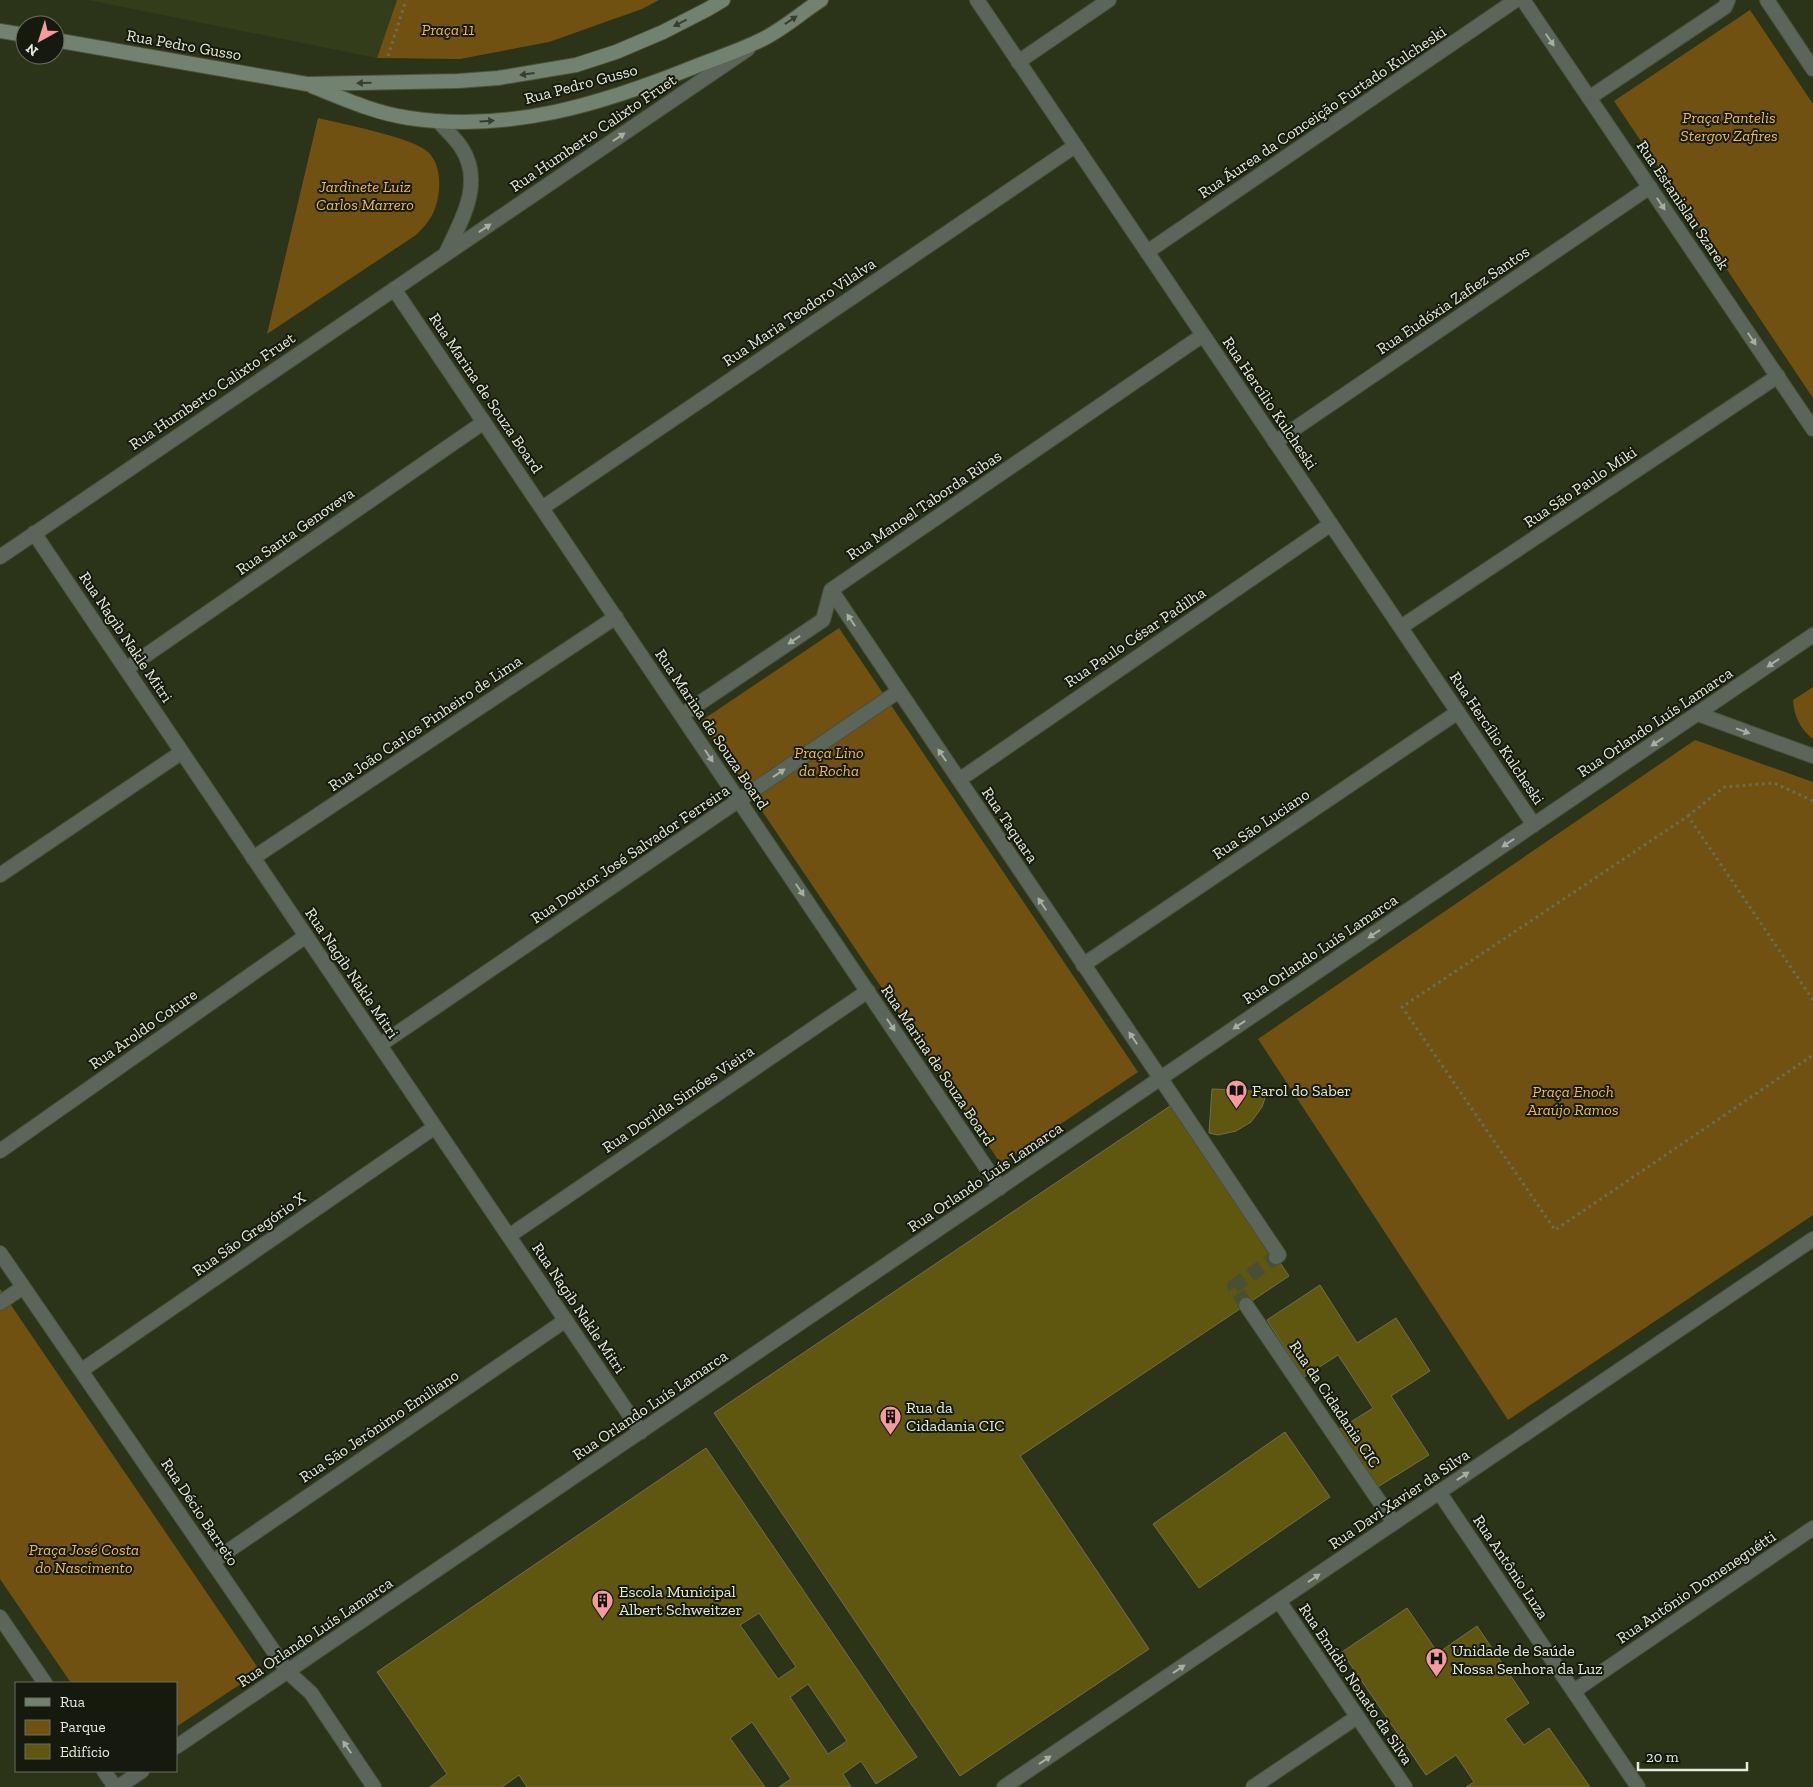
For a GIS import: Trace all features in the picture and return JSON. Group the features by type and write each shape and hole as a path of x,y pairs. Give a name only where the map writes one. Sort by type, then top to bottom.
{"main road":[{"name":"Rua Pedro Gusso","path":"307,84 458,81 498,78 576,65 616,52 663,32 723,0"},
{"name":"Rua Pedro Gusso","path":"65,42 307,84 375,110 408,118 485,122 526,118 613,98 762,40 821,0"},
{"path":"0,31 15,33"}],"street":[{"name":"Rua Hercílio Kulcheski","path":"977,0 1534,825"},
{"path":"1018,62 1109,0"},
{"name":"Rua Áurea da Conceição Furtado Kulcheski","path":"1147,252 1516,0"},
{"name":"Rua Estanislau Szarek","path":"1523,0 1813,429"},
{"path":"1589,98 1725,7 1728,0"},
{"path":"1767,0 1813,69"},
{"name":"Rua Humberto Calixto Fruet","path":"0,557 762,40"},
{"path":"438,121 461,146 472,169 471,191 462,218 445,255"},
{"name":"Rua Maria Teodoro Vilalva","path":"542,508 1075,146"},
{"name":"Rua Eudóxia Zafiez Santos","path":"1276,442 1650,187"},
{"name":"Rua Marina de Souza Board","path":"394,289 1000,1188"},
{"name":"Rua Manoel Taborda Ribas","path":"831,590 1203,335"},
{"name":"Rua São Paulo Miki","path":"1401,628 1778,376"},
{"name":"Rua Santa Genoveva","path":"126,669 484,422"},
{"name":"Rua Paulo César Padilha","path":"959,780 1331,524"},
{"name":"Rua Nagib Nakle Mitri","path":"34,533 641,1432"},
{"path":"682,715 823,620 831,590"},
{"name":"Rua Taquara","path":"831,590 1161,1079"},
{"name":"Rua João Carlos Pinheiro de Lima","path":"253,858 616,617"},
{"name":"Rua Orlando Luís Lamarca","path":"178,1746 1813,635"},
{"name":"Rua Doutor José Salvador Ferreira","path":"380,1045 900,691"},
{"name":"Rua São Luciano","path":"1084,965 1458,712"},
{"path":"1698,714 1813,756"},
{"path":"0,875 182,752"},
{"name":"Rua Aroldo Coture","path":"0,1151 306,936"},
{"name":"Rua Dorilda Simões Vieira","path":"509,1236 868,991"},
{"path":"1161,1079 1279,1255 1276,1257"},
{"name":"Rua São Gregório X","path":"82,1370 435,1127"},
{"name":"Rua Davi Xavier da Silva","path":"1004,1787 1813,1239"},
{"name":"Rua Décio Barreto","path":"0,1253 288,1672 310,1692 374,1787"},
{"path":"0,1304 24,1287"},
{"name":"Rua da Cidadania CIC","path":"1246,1304 1394,1523"},
{"name":"Rua São Jerônimo Emiliano","path":"212,1562 566,1320"},
{"name":"Rua Antônio Luza","path":"1439,1492 1638,1787"},
{"name":"Rua Antônio Domeneguétti","path":"1574,1691 1813,1528"},
{"name":"Rua Emídio Nonato da Silva","path":"1279,1601 1405,1787"},
{"path":"0,1617 43,1682"},
{"path":"1253,1787 1358,1717"},
{"path":"105,1772 116,1787 140,1772"}],"path":[{"path":"379,82 406,0"},
{"path":"1813,801 1774,783 1724,787 1688,816 1402,1007 1555,1230 1813,1055"},
{"path":"1688,816 1813,1000"}],"shaded area":[{"path":"88,0 397,0 377,58"}],"green space":[{"name":"Praça 11","path":"397,0 659,0 642,9 549,42 460,59 377,58"},
{"name":"Praça Pantelis Stergov Zafires","path":"1750,10 1813,104 1813,398 1614,101"},
{"name":"Jardinete Luiz Carlos Marrero","path":"318,118 392,136 420,146 428,152 437,166 439,193 437,202 429,220 416,235 267,334"},
{"name":"Praça Lino da Rocha","path":"839,628 1138,1072 1001,1164 701,721"},
{"path":"1813,687 1813,739 1798,722 1793,700"},
{"name":"Praça Enoch Araújo Ramos","path":"1695,740 1813,782 1813,1215 1508,1420 1258,1039"},
{"name":"Praça José Costa do Nascimento","path":"0,1289 260,1671 178,1726 178,1682 70,1682 0,1579"}],"building":[{"name":"Farol do Saber","path":"1212,1089 1267,1092 1262,1107 1251,1122 1236,1131 1218,1135 1209,1133"},
{"name":"Rua da Cidadania CIC","path":"1173,1104 1289,1276 1020,1456 1149,1649 960,1776 714,1413"},
{"path":"1320,1285 1357,1343 1396,1318 1430,1371 1391,1396 1429,1455 1376,1488 1338,1430 1373,1408 1338,1355 1304,1377 1267,1320"},
{"path":"1285,1432 1330,1497 1199,1588 1153,1524"},
{"name":"Escola Municipal Albert Schweitzer","path":"706,1448 917,1757 876,1784 861,1761 843,1774 851,1787 779,1787 791,1779 752,1722 730,1738 765,1787 527,1787 519,1775 502,1787 430,1787 447,1774 377,1672","holes":["759,1613 796,1667 778,1679 740,1625","808,1684 847,1741 828,1754 790,1697"]},
{"name":"Unidade de Saúde Nossa Senhora da Luz","path":"1407,1608 1438,1653 1477,1626 1529,1703 1505,1719 1524,1745 1549,1728 1590,1787 1466,1787 1474,1782 1456,1755 1426,1775 1342,1652"}],"tunnel":[{"path":"1246,1305 1234,1286 1276,1257"}],"place":[{"name":"Farol do Saber","path":"1236,1109"},
{"name":"Rua da Cidadania CIC","path":"890,1435"},
{"name":"Escola Municipal Albert Schweitzer","path":"603,1619"},
{"name":"Unidade de Saúde Nossa Senhora da Luz","path":"1436,1678"}]}
